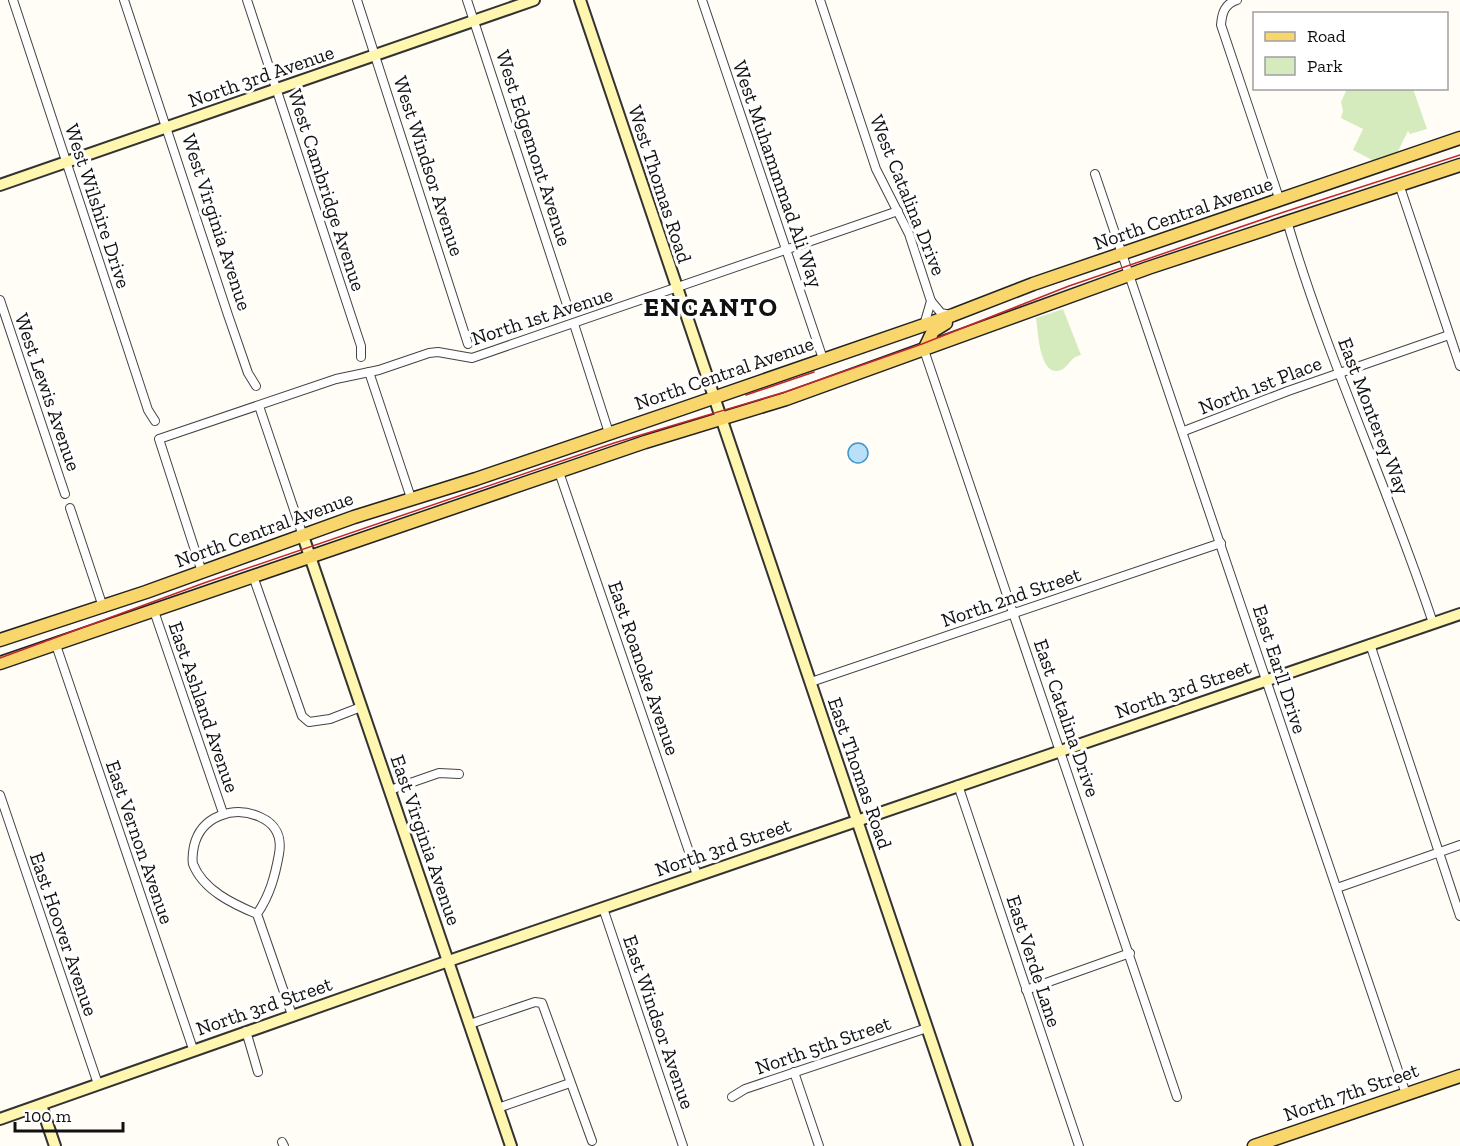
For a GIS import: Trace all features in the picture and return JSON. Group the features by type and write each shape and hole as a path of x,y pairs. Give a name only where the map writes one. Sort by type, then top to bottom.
{"main road":[{"name":"North Central Avenue","path":"0,663 253,576 307,546 411,498 712,398 1460,138"},
{"name":"North Central Avenue","path":"1,638 103,607 202,573 307,546 560,472 924,350 1130,274 1287,220 1460,165"},
{"path":"924,350 938,326 969,315 977,305"},
{"name":"North 7th Street","path":"1254,1146 1460,1076"}],"street":[{"name":"West Wilshire Drive","path":"13,0 148,410 155,421"},
{"name":"West Virginia Avenue","path":"124,0 228,315 248,373 256,386"},
{"name":"West Cambridge Avenue","path":"247,0 358,336 361,357"},
{"name":"West Windsor Avenue","path":"357,0 468,344"},
{"name":"West Edgemont Avenue","path":"467,0 568,308"},
{"name":"North 3rd Avenue","path":"0,185 534,0"},
{"name":"West Thomas Road","path":"580,0 719,417"},
{"name":"West Muhammmad Ali Way","path":"702,0 823,359"},
{"name":"West Catalina Drive","path":"820,0 876,169 909,234 931,300 941,313 953,315"},
{"path":"1238,0 1227,6 1222,13 1221,25 1280,201"},
{"name":"East Earll Drive","path":"1095,174 1184,431 1406,1094"},
{"path":"1399,184 1460,366"},
{"name":"North 1st Avenue","path":"202,573 159,439 343,377 438,352 472,358 786,252 898,211"},
{"name":"East Monterey Way","path":"1287,220 1338,374 1408,548 1433,623"},
{"name":"West Lewis Avenue","path":"0,300 65,494"},
{"name":"West Catalina Drive","path":"924,325 931,300"},
{"path":"574,324 609,433"},
{"name":"North 1st Place","path":"1184,431 1449,335"},
{"name":"East Catalina Drive","path":"924,350 1178,1097"},
{"path":"369,372 411,498"},
{"path":"259,406 307,546"},
{"name":"East Thomas Road","path":"719,417 967,1146"},
{"name":"East Roanoke Avenue","path":"560,472 697,875"},
{"path":"70,508 103,607"},
{"name":"North 2nd Street","path":"810,682 1221,543"},
{"name":"East Virginia Avenue","path":"307,546 512,1146"},
{"path":"253,576 302,716 309,722 318,721 361,707"},
{"name":"East Ashland Avenue","path":"154,610 223,813"},
{"name":"North 3rd Street","path":"0,1119 193,1049 1460,614"},
{"path":"1370,644 1460,916"},
{"name":"East Vernon Avenue","path":"56,645 193,1049"},
{"path":"390,790 439,773 459,774"},
{"name":"East Verde Lane","path":"958,785 1079,1146"},
{"name":"East Hoover Avenue","path":"0,795 98,1084"},
{"name":"East Ashland Avenue","path":"223,813 253,813 268,820 278,832 280,847 269,897 257,914 218,894 201,878 192,862 196,838 201,830 223,813"},
{"path":"1337,888 1460,845"},
{"name":"East Windsor Avenue","path":"603,908 683,1146"},
{"path":"257,914 292,1015"},
{"path":"1026,990 1130,953"},
{"path":"470,1024 535,1002 542,1003 592,1141"},
{"name":"North 5th Street","path":"732,1097 742,1090 927,1028"},
{"path":"246,1031 258,1072"},
{"path":"794,1072 819,1146"},
{"path":"498,1108 570,1083"},
{"path":"41,1105 55,1146"}],"green space":[{"path":"1347,90 1413,90 1427,129 1410,134 1408,131 1397,153 1374,161 1353,150 1363,129 1341,118 1343,111 1341,102"},
{"path":"1063,309 1081,355 1063,369 1055,371 1049,368 1044,361 1036,318"}],"water":[{"path":"858,443 865,446 868,453 865,460 858,463 851,460 848,453 851,446"}],"tram line":[{"path":"0,658 204,583 614,443 785,392 922,344 1069,286 1284,212 1460,155"},
{"path":"746,395 814,372"}],"district":[{"name":"ENCANTO","path":"711,307"}]}
